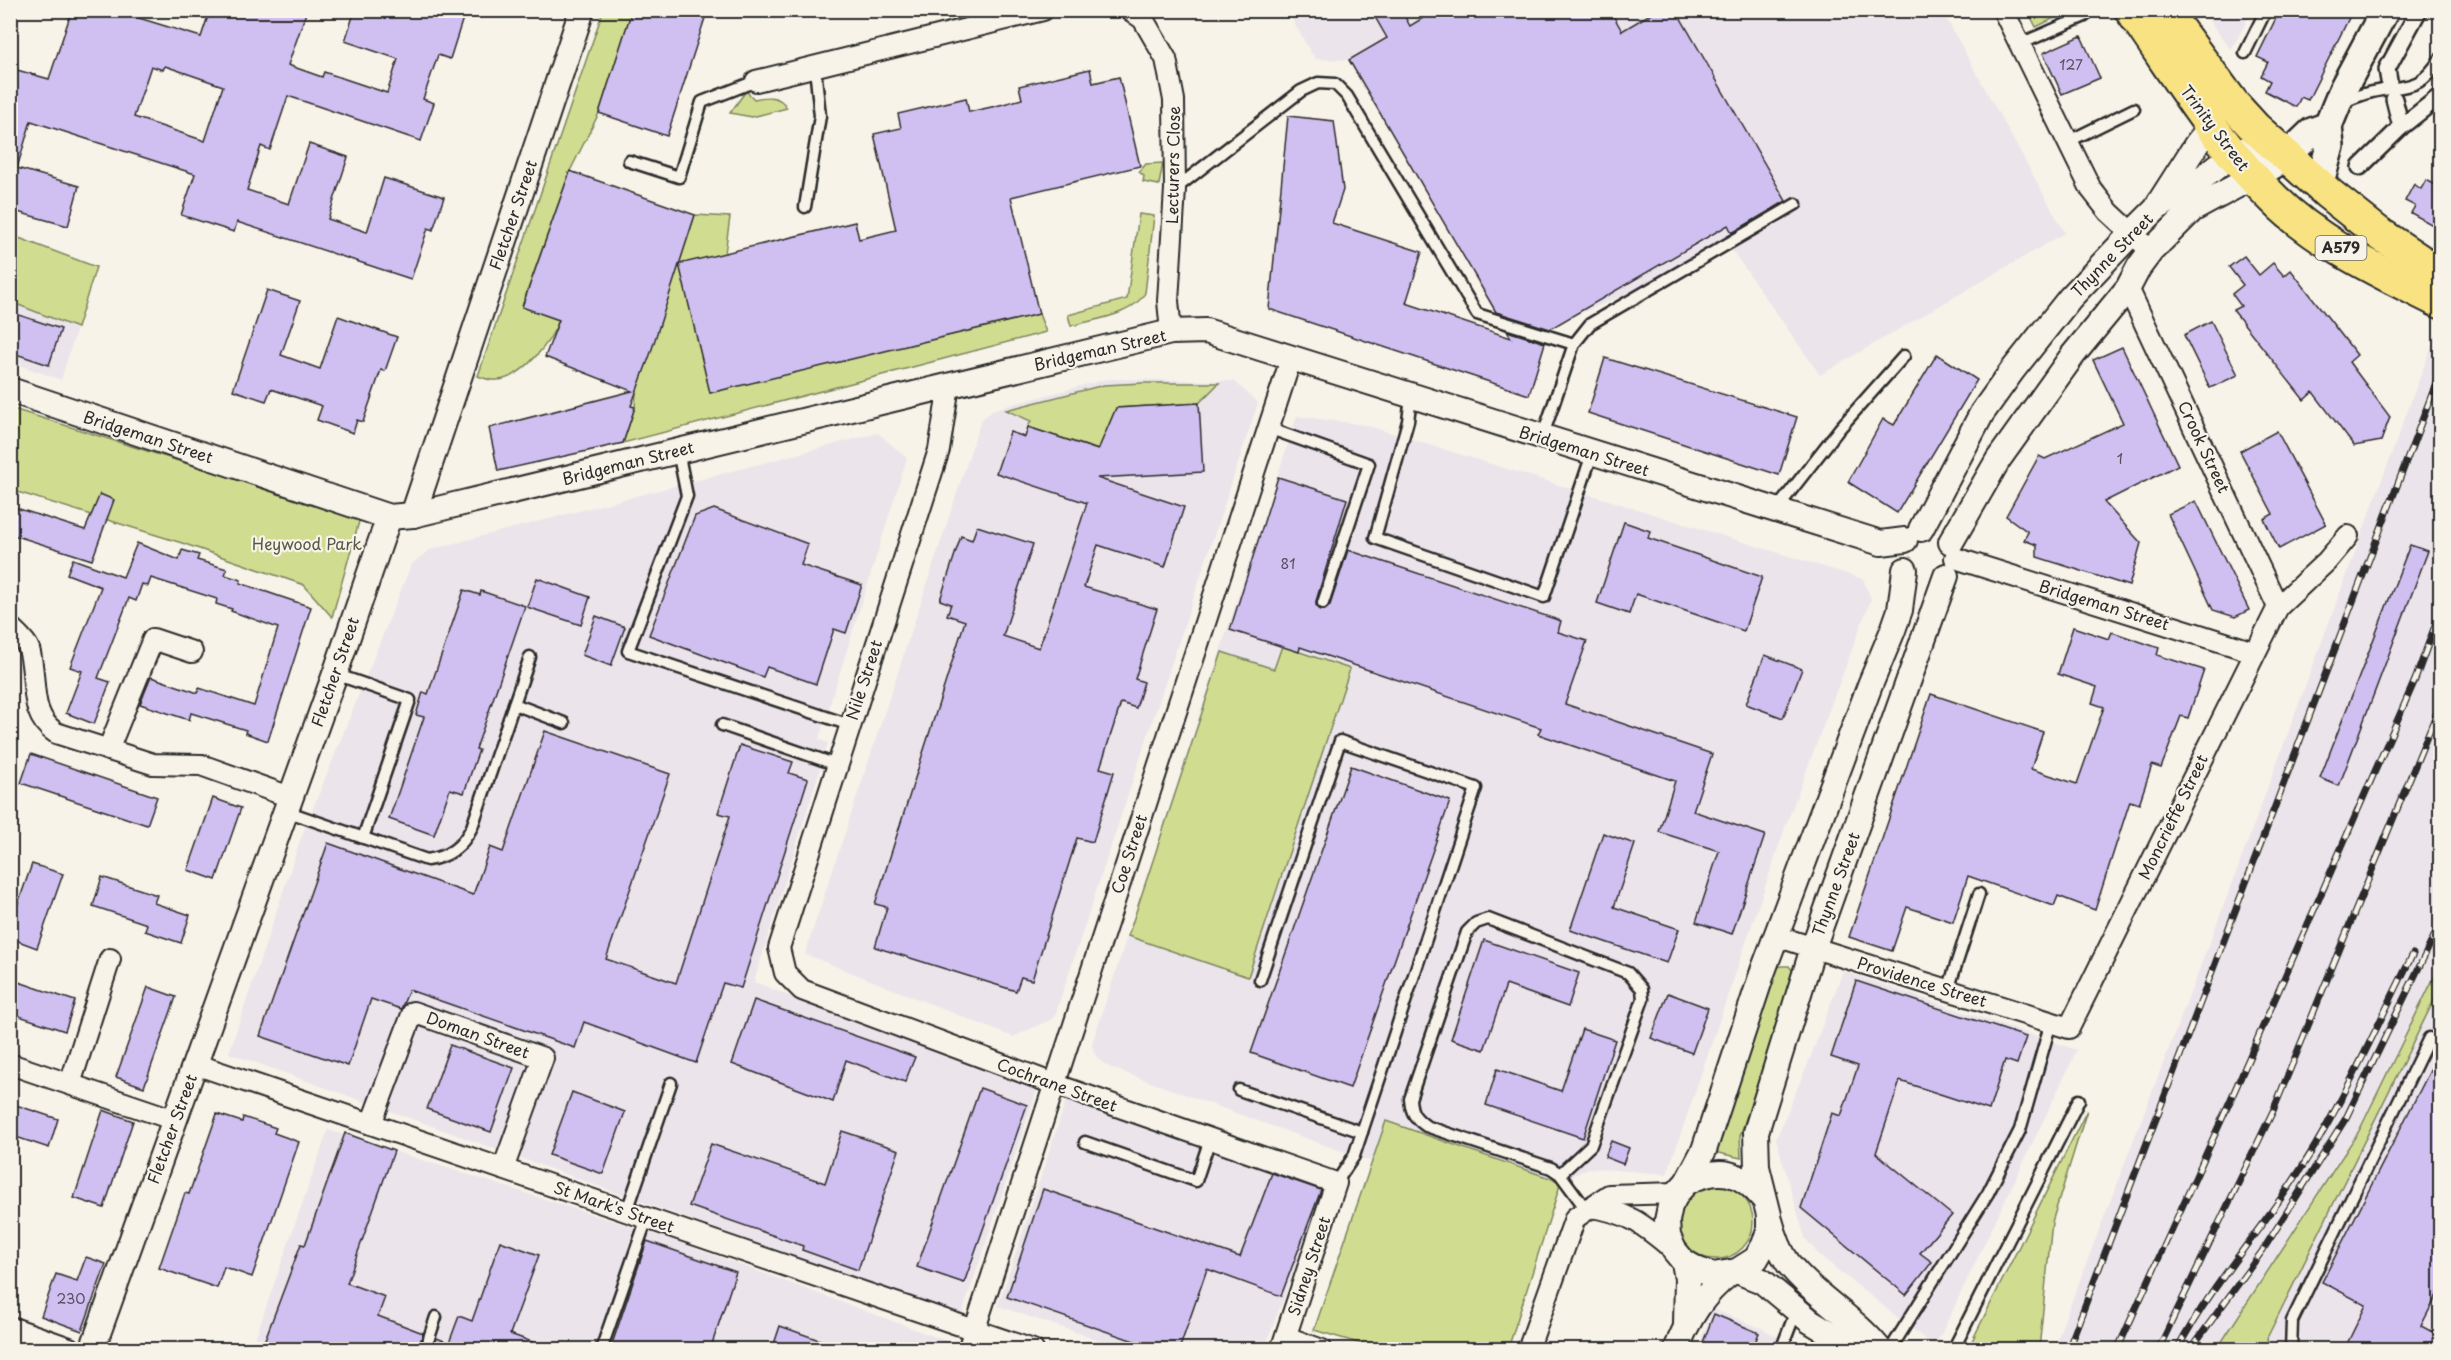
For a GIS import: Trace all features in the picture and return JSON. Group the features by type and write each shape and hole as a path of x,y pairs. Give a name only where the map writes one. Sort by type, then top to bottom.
{"main road":[{"name":"Trinity Street","path":"2131,10 2211,127 2276,201 2330,242 2359,260 2440,302"},
{"name":"Trinity Street","path":"2164,10 2245,119 2319,186 2377,232 2440,274"},
{"path":"2319,186 2330,146 2332,115 2385,10"},
{"name":"Thynne Street","path":"2243,166 2286,157 2332,115"}],"street":[{"name":"Fletcher Street","path":"413,515 582,10"},
{"path":"756,81 1043,10"},
{"name":"Lecturers Close","path":"1130,10 1143,19 1166,59 1174,100 1175,189 1168,301 1171,332"},
{"path":"2003,10 2091,189 2131,234 2151,251"},
{"path":"2389,81 2387,69 2419,10"},
{"path":"2360,167 2401,127 2440,96"},
{"path":"2394,99 2401,127"},
{"path":"2157,208 2198,142 2211,127"},
{"name":"Thynne Street","path":"1686,1324 1687,1279 1679,1256 1668,1236 1667,1221 1670,1206 1704,1150 1776,936 1870,685 1893,630 1900,610 1908,551 1982,413 2070,298 2157,208 2185,191 2243,166"},
{"name":"Thynne Street","path":"1676,1350 1686,1324 1712,1287 1756,1259 1764,1245 1769,1230 1757,1167 1756,1132 1813,948 1951,559 1998,460 2073,355 2128,288 2151,251 2192,210 2243,166"},
{"name":"Crook Street","path":"2128,288 2278,607"},
{"name":"Bridgeman Street","path":"413,515 1171,332 1206,331 1908,551"},
{"name":"Coe Street","path":"968,1350 1291,359"},
{"name":"Nile Street","path":"785,973 779,948 939,450 949,385"},
{"name":"Bridgeman Street","path":"10,390 389,517"},
{"path":"389,517 413,515"},
{"name":"Fletcher Street","path":"93,1350 389,517"},
{"path":"1937,530 1951,559 1938,581 1920,582 1908,551 1937,530"},
{"name":"Moncrieffe Street","path":"2060,1025 2278,607 2327,561 2348,536"},
{"name":"Bridgeman Street","path":"1951,559 2254,652"},
{"path":"10,627 28,646 39,716 46,726 56,733 153,764 201,765 288,804"},
{"path":"108,750 153,639 192,652"},
{"name":"Providence Street","path":"1776,936 2060,1025"},
{"path":"70,1084 110,959"},
{"name":"Cochrane Street","path":"785,973 802,990 1054,1084 1336,1183"},
{"name":"Doman Street","path":"370,1124 413,1012 543,1058 503,1169"},
{"path":"10,1064 176,1119"},
{"name":"St Mark's Street","path":"195,1064 1033,1350"},
{"path":"1528,1350 1570,1226 1575,1218 1609,1195 1682,1187 1703,1174 1720,1172 1737,1176 1752,1185 1766,1206 1776,1240 1787,1261 1798,1274 1868,1334 1880,1350"},
{"name":"Sidney Street","path":"1283,1343 1336,1183"},
{"path":"1588,1208 1615,1210 1635,1220 1698,1270 1713,1275 1733,1272 1761,1281 1810,1321 1858,1350"},
{"path":"11,1332 69,1350"},
{"path":"1283,1343 1322,1350"}],"lane":[{"path":"2245,53 2266,10"},
{"path":"2020,44 2085,16"},
{"path":"2332,115 2372,92 2406,87 2428,78 2440,60"},
{"path":"805,207 820,116 815,67"},
{"path":"629,161 679,177 702,102 756,81"},
{"path":"1175,189 1301,92 1318,83 1335,84 1347,96 1478,314 1574,344"},
{"path":"2067,142 2134,109"},
{"path":"1542,438 1574,344 1590,324 1796,204"},
{"path":"1776,510 1840,428 1904,356"},
{"path":"1412,397 1408,421 1376,538 1544,597 1592,453"},
{"path":"1268,428 1369,464 1323,603"},
{"path":"678,451 687,496 628,651 850,725"},
{"path":"288,804 363,838 427,860 440,859 455,850 465,840 472,826 530,657"},
{"path":"335,674 410,699 363,838"},
{"path":"514,704 564,723"},
{"path":"722,725 837,765"},
{"path":"1260,980 1340,741 1476,788 1354,1156 1336,1183"},
{"path":"1948,990 1979,894"},
{"path":"1560,1174 1591,1145 1643,999 1642,989 1628,973 1488,919 1476,923 1467,932 1410,1099 1410,1110 1415,1118 1426,1126 1551,1168 1560,1174 1588,1208"},
{"path":"1890,1350 1988,1193 2020,1130 2060,1025"},
{"path":"2291,1350 2292,1321 2429,1038 2440,1043"},
{"path":"627,1211 671,1083"},
{"path":"1239,1090 1362,1132"},
{"path":"1953,1350 2079,1100"},
{"path":"1085,1142 1196,1181 1210,1139"},
{"path":"601,1350 647,1218"},
{"path":"1781,1350 1797,1311"},
{"path":"425,1350 436,1317"}],"shaded area":[{"path":"1287,11 1942,11 2065,233 1820,375 1732,250 1557,323 1489,300 1349,60 1315,59"},
{"path":"2202,11 2252,11 2231,50"},
{"path":"10,302 77,328 61,380 11,362"},
{"path":"2439,326 2440,965 2359,1131 2217,1349 2053,1350 2232,884"},
{"path":"1107,379 1234,381 1258,403 1054,1018 1013,1037 805,954 981,420 995,409"},
{"path":"1297,416 1365,425 1863,579 1871,599 1787,822 1667,1174 1588,1168 1561,1182 1387,1121 1372,1162 1109,1067 1099,1060 1094,1052 1092,1044"},
{"path":"878,433 907,458 819,739 828,743 754,982 1037,1090 961,1317 229,1053 300,841 411,565 429,550"},
{"path":"1843,971 2077,1050 1935,1347 1819,1255 1805,1238 1776,1139"},
{"path":"2440,988 2440,1349 2269,1349 2267,1338"},
{"path":"1066,1101 1326,1188 1264,1349 1126,1349 998,1306"},
{"path":"328,1130 676,1241 968,1349 251,1350"},
{"path":"1713,1309 1763,1329 1799,1349 1697,1350"}],"green space":[{"path":"603,11 632,11 599,113 570,171 522,306 559,320 549,339 534,358 516,373 507,378 495,380 478,376"},
{"path":"2028,11 2069,11 2036,27"},
{"path":"746,91 754,99 768,97 777,99 787,108 752,117 730,113"},
{"path":"1163,163 1159,185 1143,182 1144,176 1139,172 1146,164"},
{"path":"1139,214 1154,216 1145,293 1139,301 1122,312 1071,326 1068,315 1127,299"},
{"path":"695,215 730,217 725,253 886,350 1039,314 1046,332 623,443 635,407 636,393"},
{"path":"11,235 96,267 77,328 11,302"},
{"path":"1219,383 1199,403 1116,408 1099,450 1028,427 1031,421 1006,410 1104,385"},
{"name":"Heywood Park","path":"10,408 360,518 332,617 304,585 182,543 11,490"},
{"path":"1282,646 1350,669 1248,977 1128,936 1222,652 1274,669"},
{"path":"2440,965 2440,988 2267,1338 2269,1349 2217,1349 2359,1131"},
{"path":"1789,966 1795,974 1740,1136 1741,1158 1714,1152 1773,969"},
{"path":"2087,1110 2052,1222 2039,1349 1968,1349"},
{"path":"1386,1121 1561,1182 1508,1349 1379,1349 1314,1330"},
{"path":"1709,1185 1723,1185 1737,1191 1747,1201 1753,1215 1753,1229 1747,1243 1737,1253 1723,1259 1709,1259 1695,1253 1685,1243 1679,1229 1679,1215 1685,1201 1695,1191"}],"building":[{"path":"72,10 113,10 201,37 210,10 307,10 288,65 322,77 324,72 387,93 398,59 345,41 355,10 442,10 463,18 450,59 438,55 423,99 434,103 421,141 288,96 270,150 261,146 247,190 289,204 309,144 348,157 328,219 367,232 384,178 444,197 433,230 428,228 411,279 237,222 234,232 181,215 195,174 31,121 17,168 79,186 68,226 10,210 10,68 49,79","holes":["151,66 163,70 165,66 223,86 205,141 134,117"]},
{"path":"632,10 694,10 706,15 667,136 599,113"},
{"path":"1371,10 1401,10 1410,26 1436,10 1610,10 1622,31 1657,10 1676,10 1786,201 1732,233 1728,225 1550,329 1496,312 1349,60 1387,38"},
{"path":"2280,10 2353,10 2308,100 2301,97 2296,107 2265,91 2270,81 2261,76 2268,62 2257,57"},
{"path":"2081,36 2100,78 2062,94 2043,53"},
{"path":"1090,69 1093,83 1119,77 1140,166 1011,197 1039,314 710,393 679,264 855,222 859,239 896,230 874,134 901,128 898,114 966,98 969,112 996,106 1022,99 1019,86"},
{"path":"1288,116 1334,121 1343,190 1332,223 1422,252 1406,303 1511,338 1507,331 1545,343 1529,395 1269,309"},
{"path":"570,171 695,215 650,355 631,406 635,407 623,443 498,471 489,428 632,391 545,357 559,320 522,307"},
{"path":"2426,180 2440,187 2440,229 2411,213 2415,206 2405,201 2414,184 2421,189"},
{"path":"2244,256 2259,275 2273,263 2284,276 2291,270 2357,355 2349,362 2390,417 2381,441 2354,446 2313,392 2304,400 2233,310 2241,306 2232,294 2243,285 2229,267"},
{"path":"267,290 300,301 281,355 320,369 338,316 397,337 385,371 381,370 363,422 357,420 353,433 317,420 322,406 271,389 266,401 233,390"},
{"path":"10,312 61,329 49,365 10,352"},
{"path":"2211,321 2238,375 2210,388 2184,335"},
{"path":"2122,347 2178,465 2104,502 2141,543 2129,586 2037,557 2037,545 2024,540 2028,532 2006,516 2039,456 2045,459 2123,423 2093,360"},
{"path":"1937,354 1977,380 1897,513 1848,482 1883,419 1894,425"},
{"path":"1605,358 1797,417 1779,475 1588,413"},
{"path":"1199,403 1203,472 1097,478 1184,507 1165,567 1098,545 1084,587 1157,609 1135,679 1144,682 1136,708 1121,703 1100,768 1114,772 1093,842 1077,838 1032,980 1021,977 1016,991 875,947 887,907 875,904 965,621 947,615 951,604 940,600 961,536 972,540 977,526 1033,544 1003,636 1039,648 1087,503 996,473 1010,432 1025,437 1028,427 1098,450 1116,408"},
{"path":"2277,431 2326,524 2279,549 2264,519 2273,514 2240,451"},
{"path":"1278,477 1347,499 1316,601 1320,610 1325,610 1330,605 1348,550 1561,621 1558,632 1587,641 1565,704 1712,754 1693,811 1765,835 1732,934 1696,922 1719,851 1659,832 1675,781 1538,734 1541,728 1300,647 1299,652 1230,630"},
{"path":"100,494 114,500 92,560 10,534 10,506 85,530"},
{"path":"2196,501 2249,610 2235,617 2213,610 2168,514"},
{"path":"714,509 808,544 801,565 862,585 846,633 834,629 816,684 767,667 763,677 649,635 695,516"},
{"path":"1624,522 1650,531 1648,538 1762,577 1744,631 1636,594 1629,614 1597,603"},
{"path":"137,543 179,560 182,550 199,555 197,560 227,569 225,575 241,580 240,583 311,607 268,741 245,733 246,730 191,713 189,720 140,704 151,677 198,693 199,688 254,706 278,628 216,604 217,599 151,578 148,586 142,584 136,601 129,598 98,678 110,682 94,724 66,713 82,671 70,667 101,587 67,574 73,559 123,577"},
{"path":"2410,545 2428,551 2339,786 2320,778"},
{"path":"537,578 590,597 581,625 527,607"},
{"path":"464,590 480,595 481,591 525,606 476,749 479,750 464,793 450,789 434,835 389,819 424,717 416,715 423,692 428,694"},
{"path":"596,616 625,627 611,666 582,655"},
{"path":"2073,627 2109,639 2112,632 2159,648 2157,655 2204,670 2188,718 2181,716 2161,768 2152,765 2139,804 2130,801 2095,910 2058,896 2054,906 1968,876 1953,922 1907,907 1892,951 1849,937 1931,694 2043,732 2031,769 2077,784 2104,707 2092,703 2097,687 2058,674"},
{"path":"1765,655 1802,669 1783,718 1746,704"},
{"path":"545,731 670,774 606,959 676,983 730,816 718,813 740,745 793,762 789,773 808,779 741,988 723,983 696,1063 584,1022 575,1048 409,990 401,1009 371,999 348,1066 260,1036 328,843 473,895 490,847 503,852"},
{"path":"31,754 157,797 147,825 21,783"},
{"path":"1351,766 1450,801 1350,1088 1251,1053"},
{"path":"213,798 241,808 216,880 188,870"},
{"path":"1603,833 1635,844 1614,907 1679,929 1667,963 1570,930"},
{"path":"32,864 63,874 37,948 10,938 10,926"},
{"path":"102,877 157,895 154,903 190,915 181,943 145,931 147,924 93,906"},
{"path":"1484,940 1579,973 1568,1007 1506,985 1484,1050 1451,1039"},
{"path":"10,979 75,1001 65,1031 10,1013"},
{"path":"1856,981 2026,1037 2017,1064 2005,1060 1989,1110 1900,1081 1876,1153 1952,1215 1920,1253 1932,1262 1906,1295 1801,1208 1832,1113 1841,1116 1858,1066 1831,1057"},
{"path":"148,987 176,997 144,1087 116,1077"},
{"path":"1668,993 1708,1008 1692,1053 1651,1038"},
{"path":"754,1000 915,1057 905,1082 846,1060 833,1102 732,1064"},
{"path":"1582,1029 1615,1040 1583,1138 1486,1105 1497,1069 1561,1091"},
{"path":"450,1045 514,1068 491,1132 427,1109"},
{"path":"2440,1051 2440,1289 2421,1326 2440,1336 2440,1350 2344,1350 2366,1305 2322,1282"},
{"path":"980,1088 1027,1105 964,1283 917,1267"},
{"path":"572,1092 625,1112 603,1174 549,1155"},
{"path":"10,1103 58,1119 49,1148 10,1135"},
{"path":"103,1110 133,1121 104,1208 74,1198"},
{"path":"217,1114 242,1122 243,1117 276,1128 274,1133 299,1142 252,1277 224,1267 217,1288 159,1268 185,1193 189,1194"},
{"path":"842,1131 899,1150 858,1270 802,1250 803,1246 689,1206 711,1144 825,1183"},
{"path":"345,1133 394,1151 347,1283 385,1297 378,1316 423,1333 418,1350 261,1350 301,1244 305,1245"},
{"path":"1611,1141 1629,1148 1623,1164 1605,1157"},
{"path":"1272,1173 1321,1190 1281,1296 1207,1269 1179,1350 1160,1350 1007,1297 1043,1189 1240,1257"},
{"path":"500,1241 539,1255 510,1334 546,1347 545,1350 433,1350 437,1338 449,1343 459,1316 472,1321"},
{"path":"647,1241 736,1272 710,1350 610,1350"},
{"path":"86,1257 106,1264 82,1331 41,1316 56,1274 77,1281"},
{"path":"1714,1314 1759,1333 1752,1350 1700,1350"},
{"path":"780,1326 839,1347 839,1350 772,1350"}],"railway":[{"path":"2068,1350 2440,373"},
{"path":"2117,1350 2231,1099 2415,680 2440,612"},
{"path":"2158,1350 2273,1111 2440,705"},
{"path":"2190,1350 2263,1250 2346,1118 2440,924"},
{"path":"2177,1350 2217,1286 2291,1184 2325,1129 2413,954"}]}
